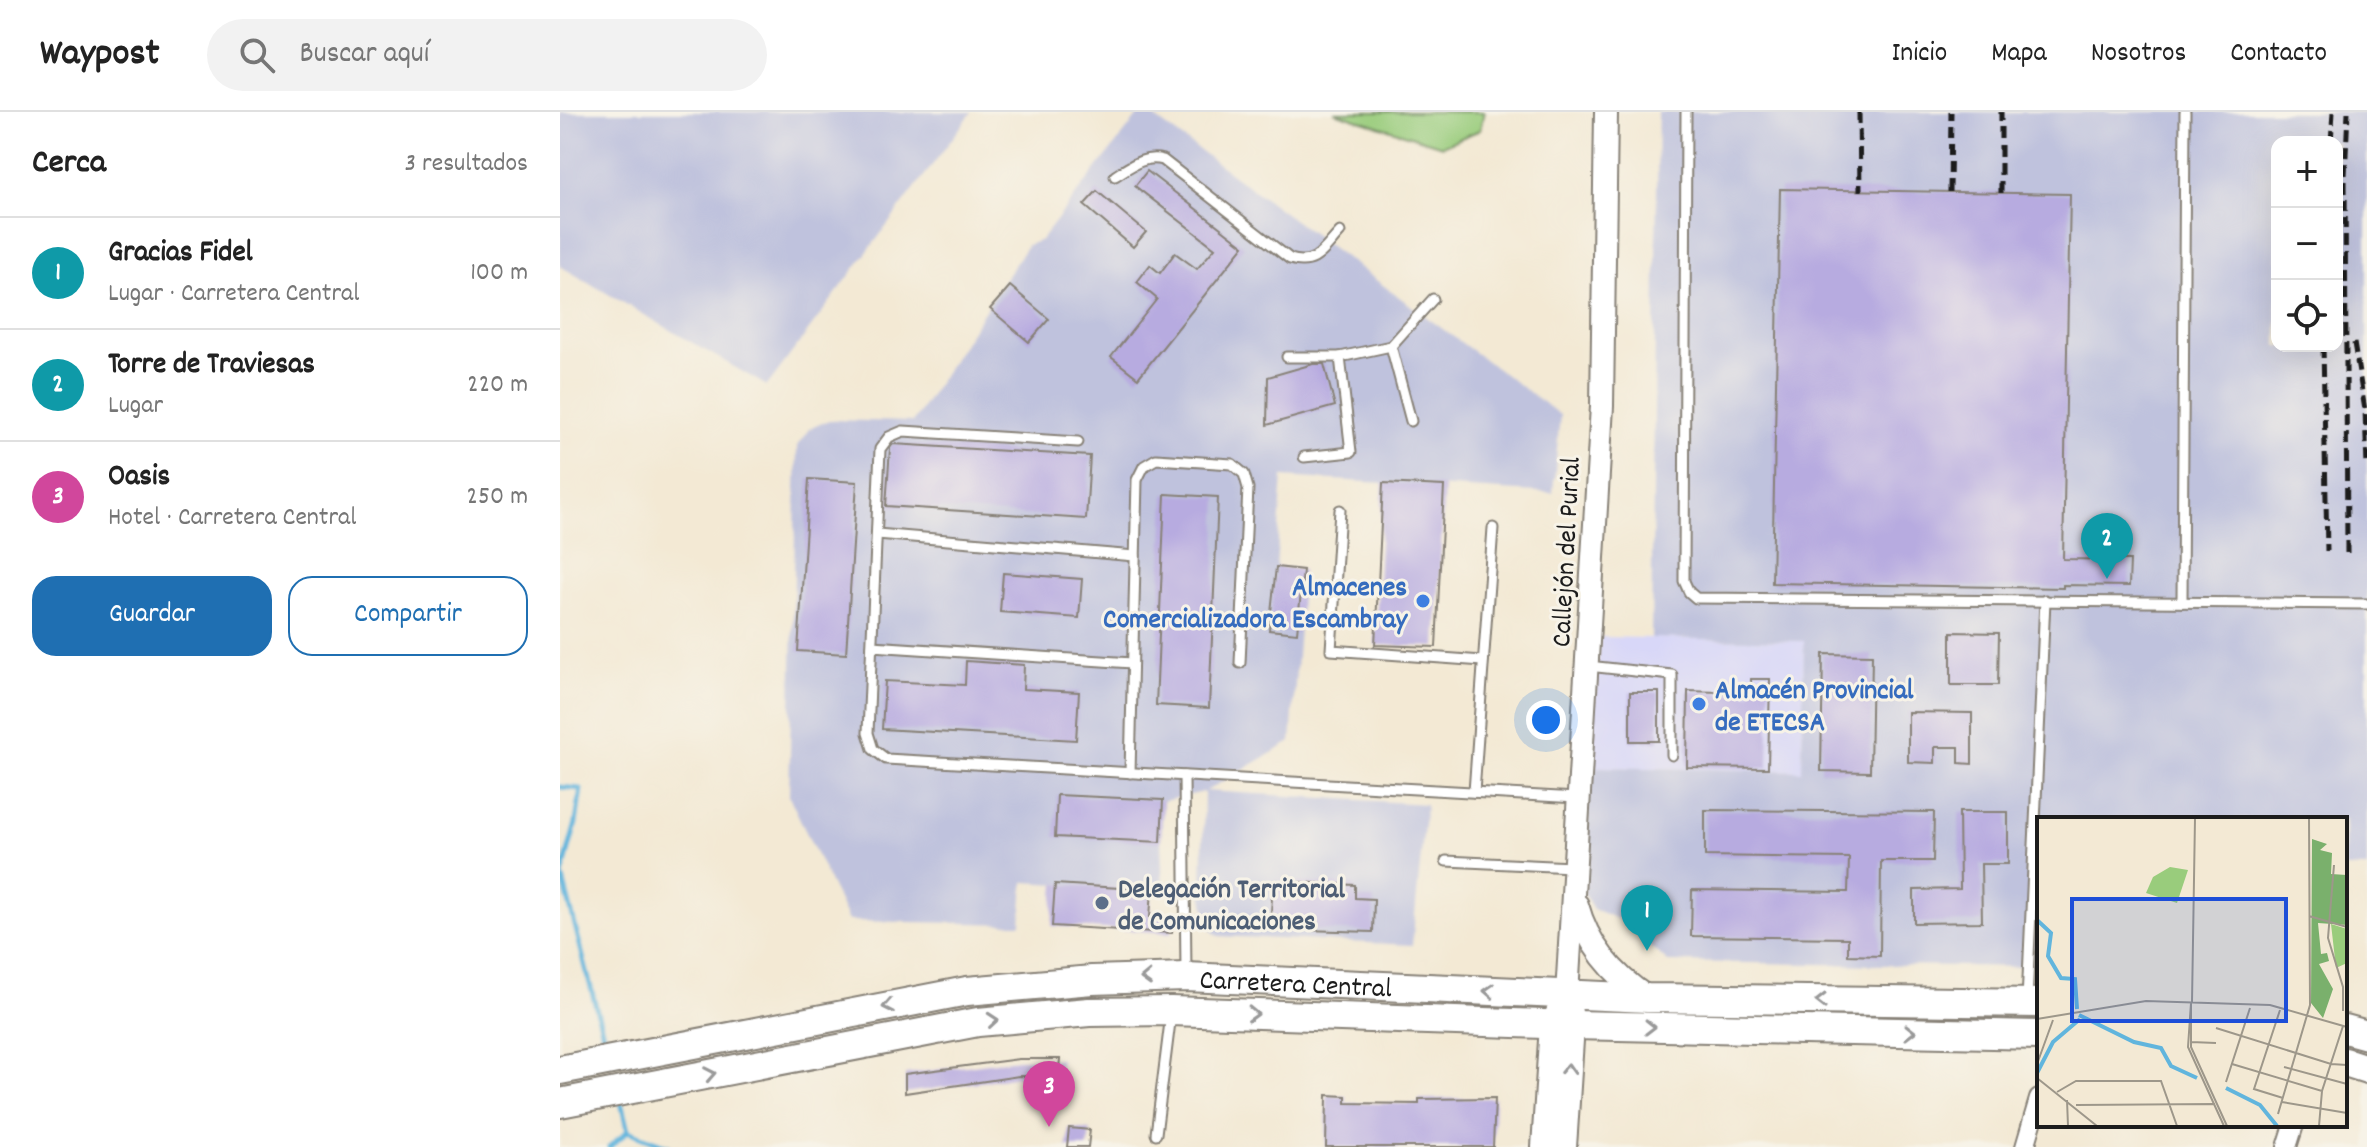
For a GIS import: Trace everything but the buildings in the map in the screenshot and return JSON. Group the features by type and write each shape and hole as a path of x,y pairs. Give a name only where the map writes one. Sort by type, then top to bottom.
{"main road":[{"name":"Carretera Central","path":"572,1068 967,991 1092,980 1186,977 1648,998 2033,1003"},
{"path":"1171,1011 1186,977"},
{"path":"1544,1147 1567,995"},
{"name":"Carretera Central","path":"560,1103 978,1022 1089,1012 1171,1011 1562,1025 2037,1035"},
{"path":"1562,1025 1564,1147"},
{"path":"2347,1030 2367,1035"},
{"path":"2347,1063 2367,1069"}],"street":[{"name":"Callejón del Purial","path":"1567,995 1602,406 1606,112"},
{"path":"1574,893 1582,923 1599,955 1625,983 1648,998"},
{"path":"2025,1147 2037,1106"},
{"path":"2287,1147 2293,1127"}],"lane":[{"path":"1686,112 1684,581 1696,598 2367,604"},
{"path":"2182,602 2185,112"},
{"path":"1115,176 1151,157 1163,160 1290,259 1303,263 1314,260 1340,232"},
{"path":"1287,357 1340,357 1391,346 1433,299"},
{"path":"1391,346 1411,421"},
{"path":"1304,457 1351,452 1340,357"},
{"path":"1078,442 903,431 889,437 880,449 868,733 873,749 886,759 1581,798"},
{"path":"1130,773 1137,480 1144,466 1156,459 1232,464 1244,474 1248,488 1240,663"},
{"path":"1340,510 1331,650 1483,661"},
{"path":"1474,792 1493,528"},
{"path":"877,534 1135,556"},
{"path":"2039,817 2045,600"},
{"path":"872,646 1132,663"},
{"path":"1588,666 1672,675 1672,755"},
{"path":"1184,776 1186,977"},
{"path":"1446,861 1576,867"},
{"path":"2033,1003 2037,869"},
{"path":"1156,1134 1171,1011"}],"shaded area":[{"path":"560,112 972,112 767,386 560,266"},
{"path":"1141,112 1147,112 1560,415 1553,493 1283,477 1276,567 1303,570 1291,742 1206,791 1426,804 1412,945 1218,936 1209,928 1202,893 1204,792 1163,801 1163,890 1024,882 1021,924 848,921 789,796 797,446 809,429 829,420 913,422 1027,245 1041,240"},
{"path":"1658,112 2367,112 2367,868 2347,868 2347,817 2037,817 2037,967 1668,962 1620,920 1593,909 1584,894 1590,767 1802,771 1804,641 1651,638"},
{"name":"Almacén Provincial de ETECSA","path":"1600,637 1804,641 1802,771 1590,767"}],"green space":[{"path":"1334,112 1484,112 1480,130 1442,146"}],"waterway":[{"path":"560,787 581,789 576,823 562,875 607,1050"},
{"path":"621,1102 628,1131 670,1147"},
{"path":"609,1147 628,1131"}],"railway":[{"path":"1859,112 1860,191"},
{"path":"1950,192 1951,112"},
{"path":"2001,112 2001,193"},
{"path":"2331,136 2333,112"},
{"path":"2347,553 2345,176 2348,112"},
{"path":"2354,343 2365,410 2367,467"},
{"path":"2323,352 2327,551"}],"place":[{"name":"Torre de Traviesas","path":"2107,579"},
{"name":"Almacenes Comercializadora Escambray","path":"1423,601"},
{"name":"Almacén Provincial de ETECSA","path":"1699,704"},
{"name":"Delegación Territorial de Comunicaciones","path":"1102,903"},
{"name":"Gracias Fidel","path":"1647,951"},
{"name":"Oasis","path":"1049,1127"}]}
